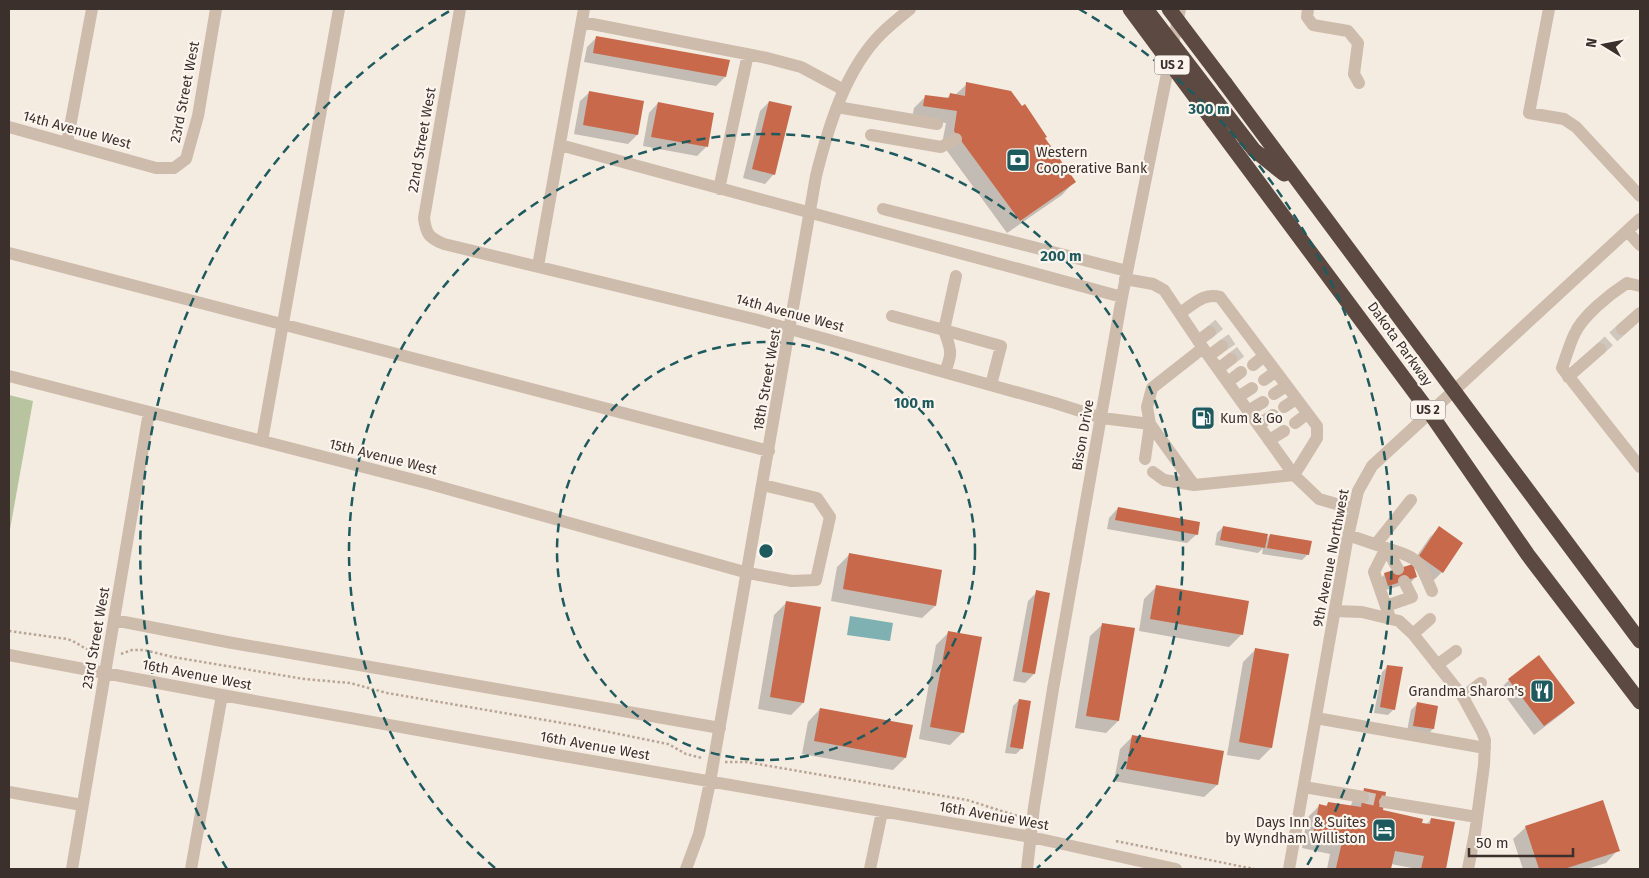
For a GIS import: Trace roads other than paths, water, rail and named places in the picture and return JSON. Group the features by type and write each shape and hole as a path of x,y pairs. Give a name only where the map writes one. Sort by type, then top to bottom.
{"highway":[{"name":"Dakota Parkway","path":"1130,9 1219,116 1430,413 1528,555 1640,702"},
{"path":"1146,9 1173,44 1219,116 1254,150 1301,188"},
{"name":"Dakota Parkway","path":"1169,9 1640,641"}],"street":[{"path":"67,142 92,9"},
{"name":"23rd Street West","path":"138,162 156,168 174,168 186,160 198,116 216,9"},
{"path":"262,441 339,9"},
{"name":"22nd Street West","path":"460,9 424,218 426,229 432,239 467,250"},
{"name":"18th Street West","path":"686,869 699,834 710,782 822,150 844,90 865,54 880,35 910,9"},
{"name":"Bison Drive","path":"1027,869 1054,689 1122,297 1180,9"},
{"path":"1308,9 1307,17 1313,26 1348,32 1358,43 1354,74 1359,83"},
{"path":"1549,9 1529,113 1564,119 1576,127 1640,196"},
{"path":"538,266 583,15 801,67 844,90"},
{"path":"720,189 748,54"},
{"path":"837,107 937,124"},
{"name":"14th Avenue West","path":"9,127 138,162"},
{"path":"871,135 941,148 956,139"},
{"path":"560,145 1122,297"},
{"path":"883,209 1126,275 1153,284 1164,290 1294,475 1319,500 1354,509"},
{"name":"9th Avenue Northwest","path":"1289,869 1348,535 1358,491 1372,466 1640,219"},
{"path":"1627,231 1640,245"},
{"name":"14th Avenue West","path":"467,250 791,329 1102,418 1150,424"},
{"path":"9,253 770,451"},
{"path":"945,372 951,356 944,330 956,276"},
{"path":"1640,286 1627,283 1614,292 1586,318 1574,333 1562,368 1640,467"},
{"path":"1180,313 1205,296 1220,297 1232,314 1239,334 1254,343 1317,426 1318,438 1294,475"},
{"path":"1622,329 1640,313"},
{"path":"1222,322 1232,314"},
{"path":"892,316 1001,346 991,385"},
{"path":"1145,459 1150,424 1147,407 1152,388 1203,348 1210,332"},
{"path":"1243,350 1254,343"},
{"path":"1203,348 1222,346"},
{"path":"1568,377 1600,349"},
{"path":"1253,364 1264,356"},
{"path":"1218,369 1232,359"},
{"path":"1228,382 1241,372"},
{"path":"1264,380 1276,372"},
{"name":"15th Avenue West","path":"9,376 430,484 748,573 792,581 816,580 830,517 817,498 763,485"},
{"path":"1274,394 1286,386"},
{"path":"1238,397 1252,388"},
{"path":"1284,408 1296,399"},
{"path":"1248,411 1263,402"},
{"name":"23rd Street West","path":"72,869 149,412"},
{"path":"1295,423 1307,414"},
{"path":"1258,425 1273,415"},
{"path":"1150,424 1194,485"},
{"path":"1269,440 1284,431"},
{"path":"1154,472 1164,480 1194,485 1294,475"},
{"path":"1390,618 1374,572 1381,546 1411,500"},
{"path":"1348,535 1409,555 1420,562 1432,590"},
{"path":"1381,546 1398,568"},
{"path":"1386,606 1412,598 1404,581"},
{"path":"1335,611 1362,612 1399,620 1413,634 1463,697 1482,732 1485,740 1484,765 1468,869"},
{"path":"1413,634 1430,619"},
{"path":"114,620 237,644 720,728"},
{"path":"1437,665 1456,651"},
{"name":"16th Avenue West","path":"9,655 222,696 1031,837 1176,869"},
{"path":"1463,697 1481,683"},
{"path":"191,869 222,696"},
{"path":"1316,718 1485,748"},
{"path":"1304,787 1363,797"},
{"path":"9,792 82,805"},
{"path":"1385,802 1477,817"},
{"path":"870,869 882,812"}],"water":[{"path":"850,616 893,623 890,641 847,635"}],"tunnel":[{"path":"1210,332 1222,322"},
{"path":"1600,349 1622,329"},
{"path":"1222,346 1234,338"},
{"path":"1231,359 1243,350"},
{"path":"1363,797 1385,802"}],"place":[{"name":"Western Cooperative Bank","path":"1018,160"},
{"name":"Kum & Go","path":"1203,418"},
{"name":"Grandma Sharon's","path":"1542,691"},
{"name":"Days Inn & Suites by Wyndham Williston","path":"1384,830"}]}
